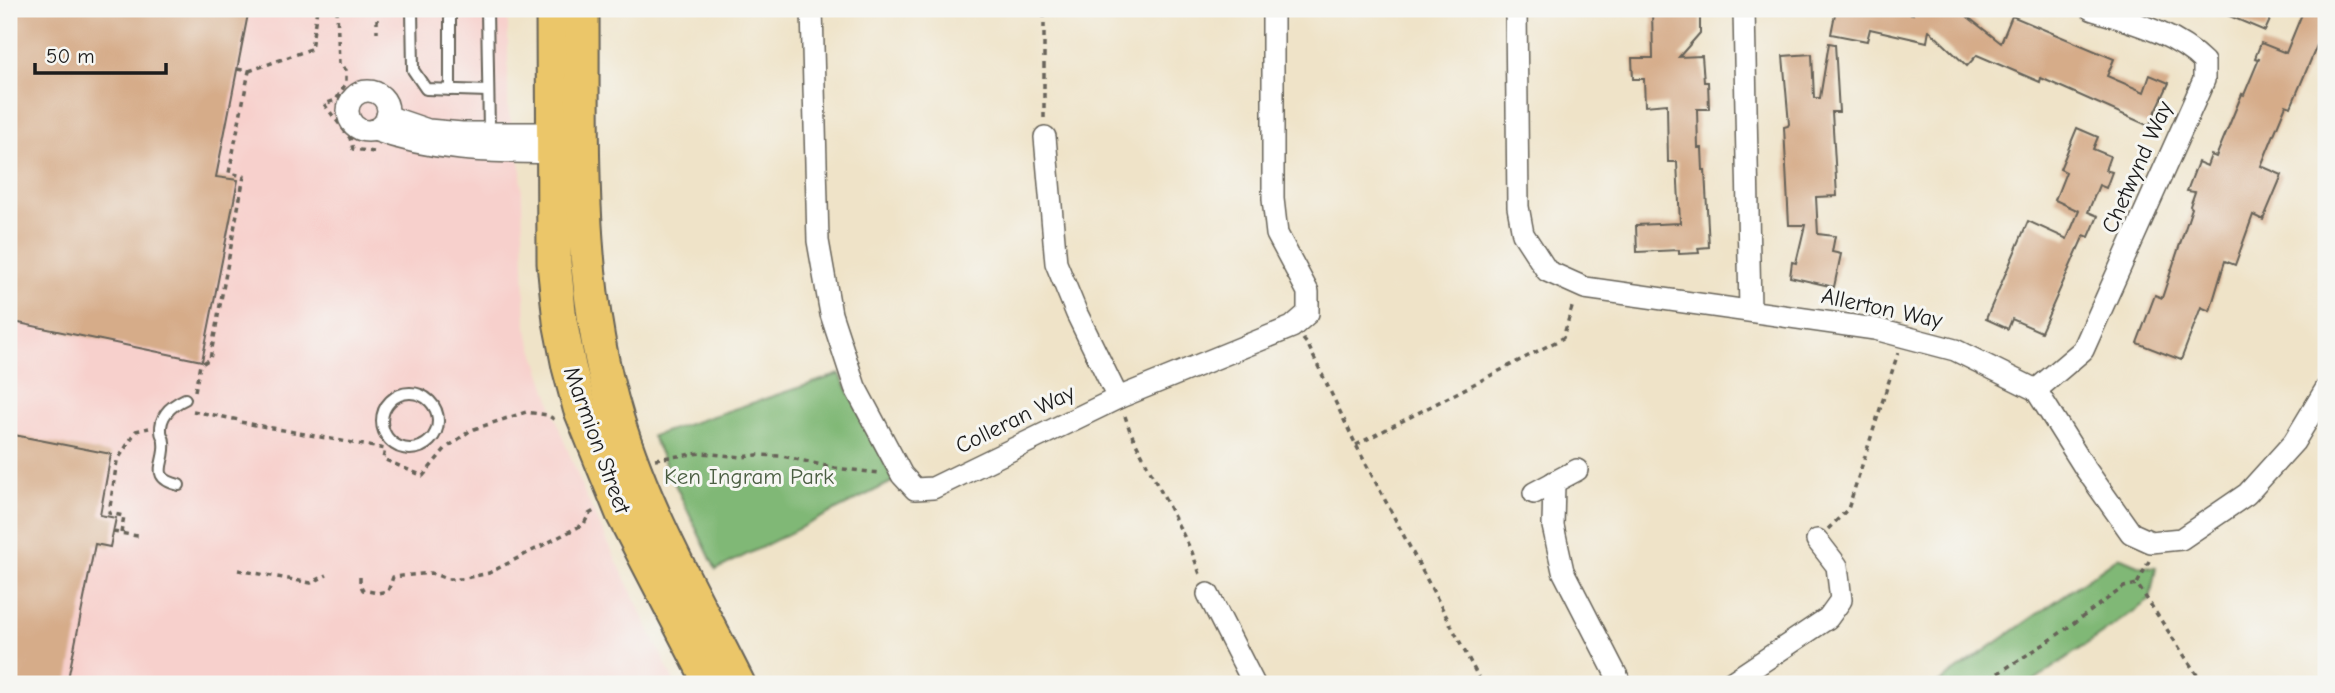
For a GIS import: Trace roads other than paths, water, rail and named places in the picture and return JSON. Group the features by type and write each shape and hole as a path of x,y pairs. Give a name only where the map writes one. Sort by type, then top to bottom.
{"main road":[{"name":"Marmion Street","path":"553,9 558,148 554,263 560,321 575,393 599,460 623,514 711,684"},
{"name":"Marmion Street","path":"582,9 558,148 586,257 600,357 634,467 662,532 738,684"}],"street":[{"name":"Colleran Way","path":"812,9 818,241 831,314 855,387 902,475 915,488 933,488 1118,398 1292,327 1308,313 1308,292 1277,234 1273,199 1273,9"},
{"name":"Allerton Way","path":"1516,9 1518,207 1523,234 1547,271 1586,288 1875,329 1955,350 2036,390"},
{"path":"1744,9 1750,310"},
{"name":"Chetwynd Way","path":"2036,390 2084,350 2204,80 2204,62 2194,52 2158,32 2091,9"},
{"path":"380,123 428,130 489,132 558,148 464,151 433,147 395,138 380,123"},
{"path":"1045,138 1056,263 1077,314 1118,398"},
{"path":"2036,390 2085,468 2131,533 2151,542 2181,539 2247,494 2294,443 2326,389"},
{"path":"1534,493 1577,470"},
{"path":"1554,482 1553,526 1563,571 1621,684"},
{"path":"1729,684 1828,618 1842,600 1837,566 1817,540"},
{"path":"1208,594 1254,684"}],"lane":[{"path":"412,9 413,70 426,89 488,91"},
{"path":"450,9 450,90"},
{"path":"487,9 489,132"},
{"path":"544,284 560,321"},
{"path":"416,393 424,396 436,409 439,420 433,440 424,447 411,450 394,445 383,431 386,406 399,395 416,393"},
{"path":"179,485 169,483 160,470 164,442 161,432 164,415 174,404 185,398"}],"park label":[{"name":"Ken Ingram Park","path":"749,476"}]}
